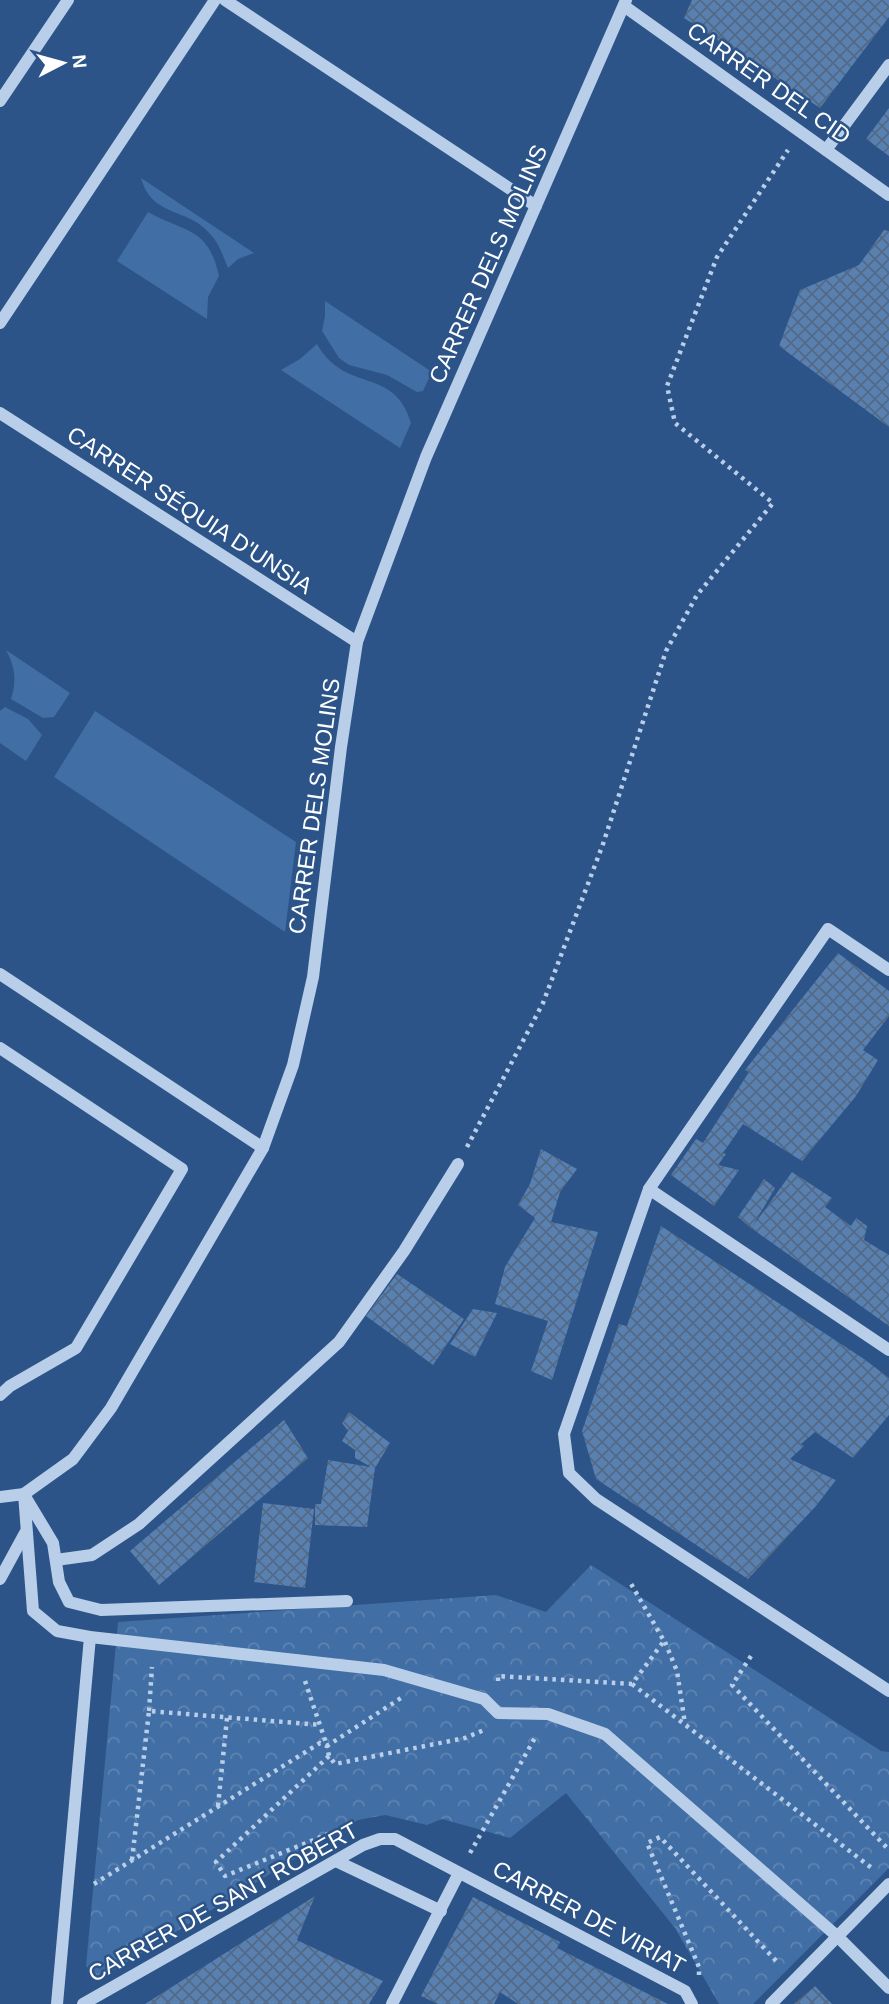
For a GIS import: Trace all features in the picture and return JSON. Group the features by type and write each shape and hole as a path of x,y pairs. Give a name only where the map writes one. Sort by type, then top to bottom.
{"street":[{"path":"0,101 68,0"},
{"path":"0,323 215,0"},
{"path":"225,0 536,206"},
{"name":"CARRER DELS MOLINS","path":"24,1494 73,1459 111,1408 263,1148 293,1065 313,977 341,747 357,642 426,457 625,3"},
{"name":"CARRER DEL CID","path":"625,3 889,195"},
{"path":"826,150 889,65"},
{"name":"CARRER SÉQUIA D'UNSIA","path":"0,413 357,642"},
{"path":"889,970 828,929 649,1189 564,1434 569,1473 596,1499 889,1691"},
{"path":"0,974 263,1148"},
{"path":"0,1048 182,1169 76,1349 10,1386 0,1395"},
{"path":"56,1560 92,1555 139,1524 339,1342 404,1251 458,1164"},
{"path":"649,1189 889,1350"},
{"path":"0,1497 24,1494"},
{"path":"24,1494 33,1611 57,1631 384,1670 484,1699 498,1713 548,1714 605,1734 838,1937 889,1988"},
{"path":"24,1494 53,1543 59,1582 69,1602 101,1610 347,1601"},
{"path":"0,1579 25,1533"},
{"path":"57,2004 90,1637"},
{"name":"CARRER DE SANT ROBERT","path":"83,2004 363,1845 380,1839 395,1839 459,1873"},
{"path":"336,1861 441,1911"},
{"path":"392,2004 459,1873"},
{"name":"CARRER DE VIRIAT","path":"459,1873 685,1991 692,2004"},
{"path":"771,2004 889,1884"}],"path":[{"path":"458,1164 543,1003 603,844 666,651 697,595 773,503 675,423 667,386 717,257 800,132"},
{"path":"630,1582 664,1641 677,1671 685,1724"},
{"path":"632,1684 664,1641"},
{"path":"132,1860 149,1712 153,1644"},
{"path":"751,1656 732,1685 889,1850"},
{"path":"299,1660 329,1756 335,1764 465,1738 485,1730 498,1713 498,1675 632,1684 878,1873"},
{"path":"327,1746 425,1682"},
{"path":"149,1712 321,1725"},
{"path":"217,1807 226,1718"},
{"path":"483,1829 534,1739"},
{"path":"94,1884 320,1743 327,1746"},
{"path":"329,1756 216,1863 225,1876 348,1826"},
{"path":"699,1978 699,1967 648,1843 660,1837 794,1980"}],"green space":[{"path":"141,178 254,253 238,259 228,268 210,234 191,219 153,200"},
{"path":"148,212 193,233 208,248 219,276 208,297 207,319 117,261"},
{"path":"325,301 432,372 423,391 417,392 387,375 349,365 339,358 322,331"},
{"path":"317,344 329,360 342,370 381,386 393,393 403,405 411,423 400,448 281,370 300,359"},
{"path":"6,650 70,693 54,717 43,718 11,699 14,674"},
{"path":"5,707 28,719 42,735 26,761 0,743 0,711"},
{"path":"95,711 296,842 285,932 54,777"},
{"path":"591,1565 881,1751 889,1752 889,1868 753,2004 719,2004 675,1928 566,1793 510,1838 442,1819 427,1825 385,1815 358,1820 99,1979 86,1966 118,1622 496,1595 546,1612"}],"building":[{"path":"692,0 889,0 889,17 820,108 684,18"},
{"path":"889,108 889,156 866,139"},
{"path":"884,230 889,231 889,427 779,346 800,290 859,265"},
{"path":"838,953 889,991 889,1016 863,1050 878,1060 856,1096 802,1161 743,1124 718,1165 739,1170 714,1206 671,1175 696,1139 703,1143 749,1072 745,1070"},
{"path":"541,1149 577,1169 560,1192 551,1222 598,1232 552,1380 531,1371 548,1321 495,1304 505,1267 535,1218 518,1205 530,1184"},
{"path":"792,1172 832,1198 825,1207 851,1226 856,1218 867,1226 864,1240 889,1255 889,1326 738,1217 764,1179 775,1188 753,1226"},
{"path":"661,1226 889,1378 889,1415 853,1458 815,1432 801,1444 804,1446 790,1459 836,1480 816,1506 748,1579 596,1479 582,1431 619,1324 627,1326"},
{"path":"397,1274 464,1319 433,1365 366,1316"},
{"path":"473,1309 497,1313 475,1357 450,1344"},
{"path":"349,1412 390,1443 375,1468 367,1527 315,1525 315,1504 321,1504 328,1460 371,1467 355,1458 355,1450 342,1441 348,1431 342,1423"},
{"path":"284,1420 308,1458 159,1585 130,1551"},
{"path":"263,1503 314,1509 305,1588 254,1582"},
{"path":"315,1896 297,1940 383,1981 369,2004 145,2004"},
{"path":"473,1897 560,1942 557,1948 668,2004 518,2004 500,1992 494,2004 438,2004 421,1996"},
{"path":"815,1986 832,2004 794,2004"}]}
